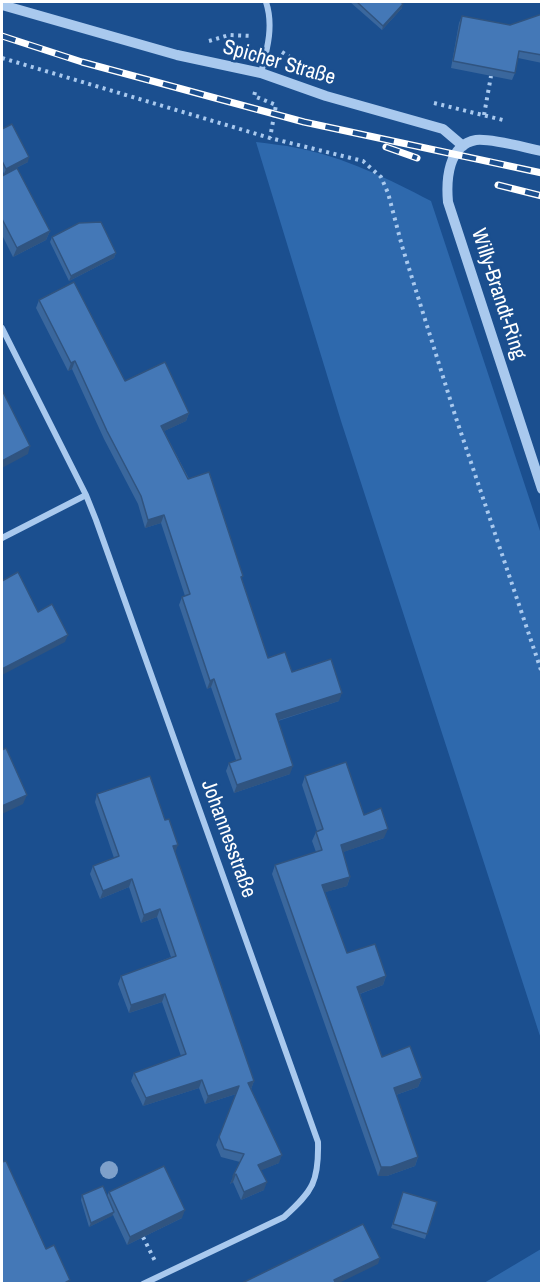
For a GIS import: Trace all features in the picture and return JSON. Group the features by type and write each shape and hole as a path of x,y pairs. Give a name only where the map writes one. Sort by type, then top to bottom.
{"street":[{"path":"261,74 269,43 270,25 266,2"},
{"name":"Spicher Straße","path":"2,5 177,55 261,74 326,96 443,129 463,146"},
{"path":"463,146 476,140 542,151"},
{"name":"Willy-Brandt-Ring","path":"463,146 454,155 450,168 446,185 448,202 542,489"},
{"name":"Johannesstraße","path":"2,328 86,495 318,1142 315,1182 299,1203 284,1217 143,1284"},
{"path":"2,538 86,495"}],"path":[{"path":"269,43 305,66"},
{"path":"2,58 270,138 363,160 381,177 388,193 402,246 455,415 542,673"},
{"path":"261,74 254,96 276,105 270,138"},
{"path":"484,116 491,76"},
{"path":"431,102 507,121"},
{"path":"143,1237 161,1275"}],"shaded area":[{"path":"256,142 292,147 332,157 383,177 431,201 541,534 541,1039 341,421"},
{"path":"541,1249 541,1283 484,1283"}],"building":[{"path":"357,2 401,2 403,4 383,26"},
{"path":"542,14 542,55 519,51 515,73 453,61 462,16 510,25"},
{"path":"12,124 29,157 6,169 2,161 2,129"},
{"path":"17,168 50,231 17,248 2,219 2,176"},
{"path":"101,222 116,253 71,276 52,237 79,223"},
{"path":"74,282 125,381 165,362 189,413 161,426 188,479 209,472 268,658 285,652 292,672 331,659 342,693 276,714 293,766 237,785 229,763 241,759 214,679 210,681 182,597 190,594 164,515 148,520 141,496 107,431 75,361 71,363 39,300"},
{"path":"2,390 30,446 2,461"},
{"path":"18,572 38,612 52,604 68,635 2,669 2,581"},
{"path":"6,748 27,795 2,806 2,750"},
{"path":"346,762 364,815 381,808 388,829 341,845 350,877 322,885 347,953 375,944 386,976 357,987 382,1057 410,1046 422,1078 394,1088 418,1157 391,1167 381,1167 275,865 322,850 316,832 323,829 305,776"},
{"path":"150,776 165,820 169,819 178,845 173,846 254,1081 248,1083 282,1155 258,1165 267,1182 244,1192 236,1174 233,1176 244,1154 224,1149 219,1137 239,1086 208,1096 202,1080 146,1098 134,1073 186,1054 165,994 131,1005 121,976 176,956 160,909 144,915 132,879 103,891 93,866 119,856 97,794"},
{"path":"6,1161 46,1249 54,1245 70,1280 63,1284 2,1284 2,1162"},
{"path":"164,1166 185,1210 130,1237 109,1192"},
{"path":"103,1186 114,1212 91,1223 82,1195"},
{"path":"403,1192 437,1202 427,1234 393,1224"},
{"path":"363,1224 380,1258 334,1280 336,1284 240,1284"}],"railway":[{"path":"2,36 82,62 304,122 542,173"},
{"path":"386,147 417,158"},
{"path":"498,185 542,196"}]}
